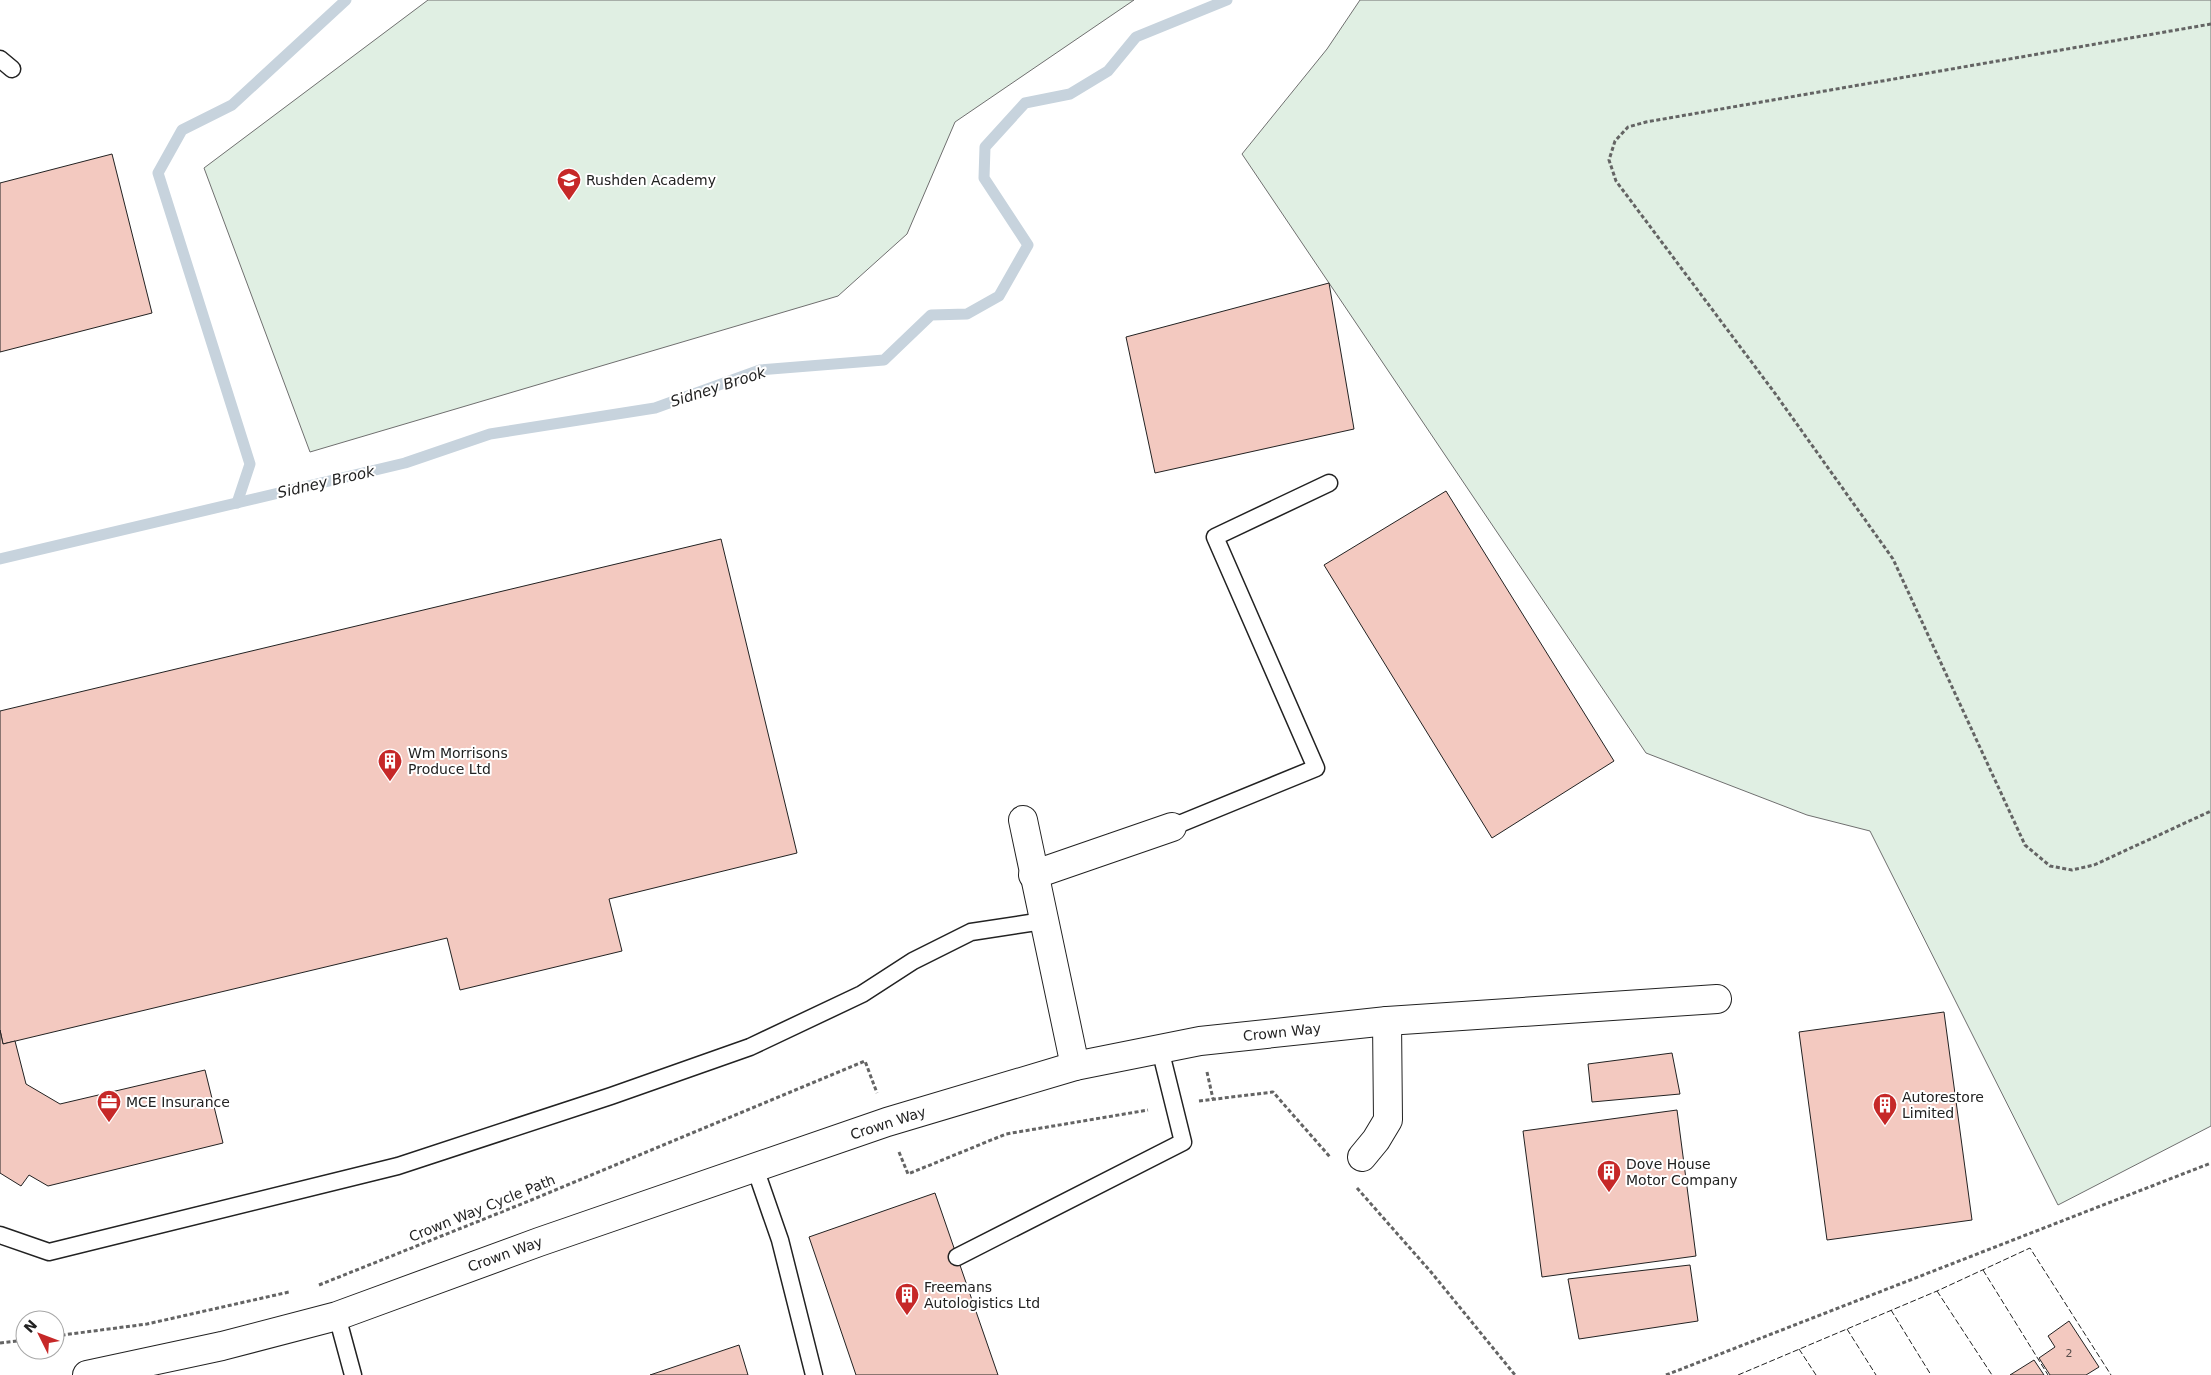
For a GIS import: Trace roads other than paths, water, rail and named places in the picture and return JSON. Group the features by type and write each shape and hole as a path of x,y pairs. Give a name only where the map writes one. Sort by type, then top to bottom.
{"street":[{"path":"1023,820 1075,1066"},
{"path":"1033,874 1172,827"},
{"name":"Crown Way","path":"87,1375 222,1346 337,1316 540,1242 887,1122 1075,1066 1200,1041 1387,1021 1717,999"},
{"path":"1362,1157 1376,1140 1388,1120 1387,1021"}],"lane":[{"path":"1172,827 1316,768 1215,537 1329,483"},
{"path":"0,1235 49,1252 398,1166 611,1096 750,1047 862,994 913,961 971,932 1043,921"},
{"path":"957,1257 1183,1142 1160,1049"},
{"path":"755,1168 780,1240 814,1375"},
{"path":"337,1316 353,1375"}],"waterway":[{"path":"237,503 250,464 158,173 182,130 232,105 346,0"},
{"name":"Sidney Brook","path":"0,559 405,463 490,434 655,408 760,370 884,360 931,315 967,314 999,296 1028,245 984,178 985,147 1025,103 1070,94 1108,71 1136,37 1227,0"}],"place":[{"name":"Rushden Academy","path":"569,201"},
{"name":"Wm Morrisons Produce Ltd","path":"390,782"},
{"name":"MCE Insurance","path":"109,1123"},
{"name":"Autorestore Limited","path":"1885,1126"},
{"name":"Dove House Motor Company","path":"1609,1193"},
{"name":"Freemans Autologistics Ltd","path":"907,1316"}]}
